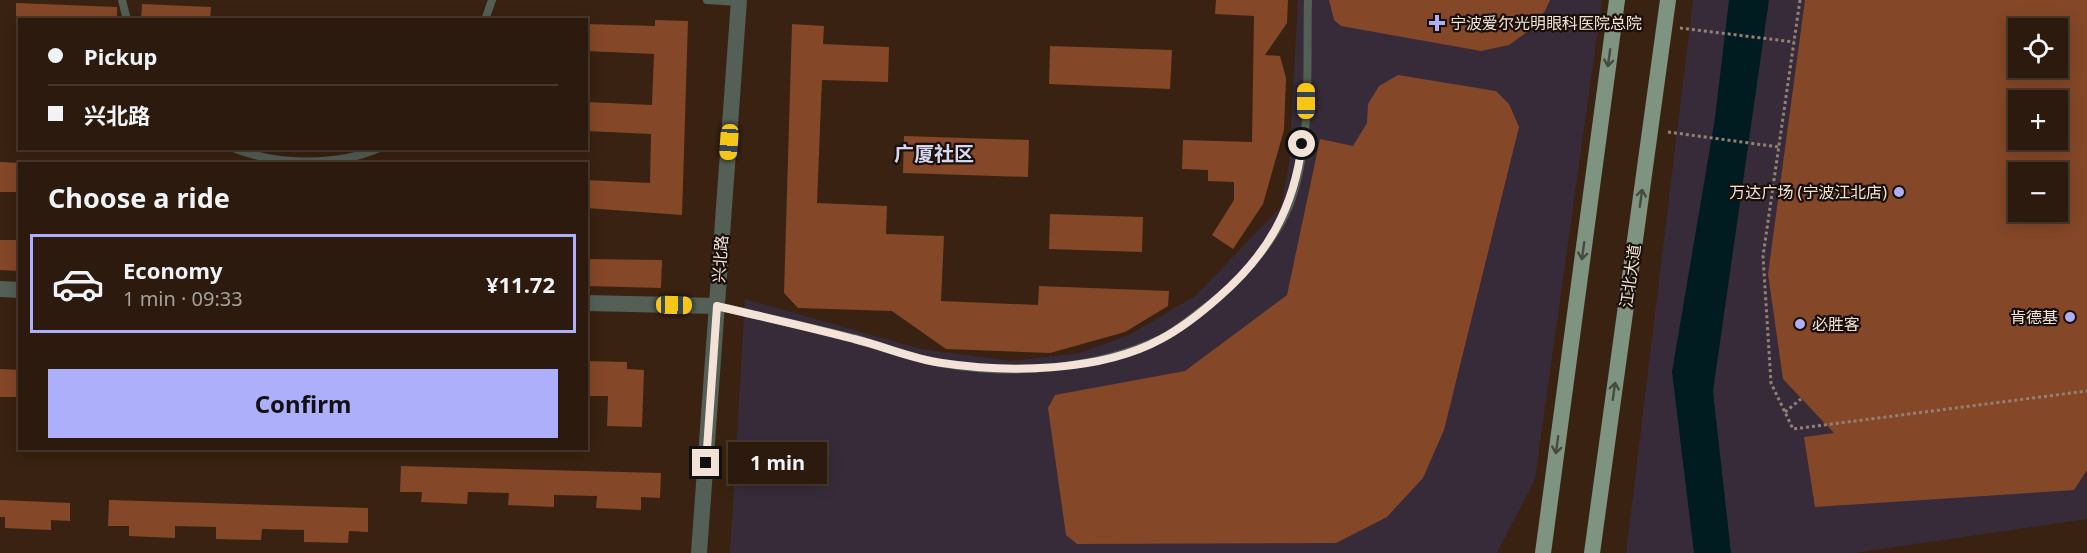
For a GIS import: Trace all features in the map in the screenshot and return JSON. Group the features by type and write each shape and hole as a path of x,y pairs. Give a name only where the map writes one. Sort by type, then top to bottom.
{"main road":[{"path":"1543,553 1617,0"},
{"name":"江北大道","path":"1592,553 1668,5"}],"street":[{"name":"兴北路","path":"699,553 739,1"},
{"path":"0,289 18,290"},
{"path":"588,303 717,306"}],"lane":[{"path":"122,0 126,18"},
{"path":"486,18 492,0"},
{"path":"707,0 739,1"},
{"path":"717,306 857,339 940,363 1015,369 1078,364 1126,352 1160,340 1207,306 1239,279 1262,250 1288,207 1299,166 1306,101 1308,0"},
{"path":"238,150 254,156 318,162 371,150"}],"path":[{"path":"1800,0 1763,256 1771,383 1796,429 2087,391"},
{"path":"1671,27 1793,42"},
{"path":"1666,132 1778,147"},
{"path":"1785,412 1801,399"}],"shaded area":[{"path":"1298,0 1602,0 1535,479 1497,553 730,553 745,299 921,349 1012,361 1080,353 1131,334 1195,296 1281,207 1289,163"},
{"path":"1693,0 2087,0 2087,519 1854,553 1626,553"}],"water":[{"path":"1729,0 1769,0 1713,391 1731,553 1694,553 1672,372 1715,118"}],"building":[{"path":"1216,0 1288,0 1287,23 1265,55 1280,56 1286,78 1284,130 1263,204 1233,249 1212,235 1234,200 1234,182 1208,181 1208,170 1182,169 1183,140 1252,142 1254,16 1215,14"},
{"name":"宁波爱尔光明眼科医院总院","path":"1329,0 1550,0 1545,11 1530,30 1509,45 1481,51 1341,26 1334,20"},
{"name":"万达广场 (宁波江北店)","path":"1805,0 2087,0 2087,470 2074,490 1815,507 1804,437 1834,433 1783,379 1768,274"},
{"path":"16,3 117,7 117,18 18,18 16,20"},
{"path":"142,4 211,7 210,18 141,18"},
{"path":"655,20 688,21 682,215 588,208 588,180 650,183 651,134 588,131 588,102 652,105 654,54 588,51 588,24 655,26"},
{"path":"792,24 824,26 823,44 889,47 888,82 822,80 817,203 887,206 886,234 944,236 941,301 1038,305 1039,286 1169,291 1168,306 1125,332 1050,353 946,349 892,311 798,308 784,293"},
{"path":"1050,46 1172,50 1170,89 1049,84"},
{"path":"1398,75 1496,91 1509,104 1519,127 1444,430 1423,478 1387,517 1336,543 1077,544 1066,535 1048,408 1055,395 1185,371 1287,295 1320,139 1353,146 1367,123 1368,104 1379,86"},
{"path":"904,136 1029,140 1028,177 903,173"},
{"path":"0,162 18,163 18,192 0,192"},
{"path":"1050,214 1143,217 1142,252 1049,249"},
{"path":"0,240 18,240 18,271 0,270"},
{"path":"588,259 662,260 661,288 588,286"},
{"path":"588,361 627,362 627,369 644,370 642,427 607,426 608,396 588,396"},
{"path":"0,369 18,370 18,397 0,397"},
{"path":"401,466 661,473 660,498 641,497 641,510 596,508 597,496 554,495 554,507 508,505 509,493 468,492 467,504 421,502 422,492 400,492"},
{"path":"0,500 70,503 70,521 51,520 51,530 5,528 5,517 0,517"},
{"path":"109,500 368,508 368,532 349,531 348,543 304,542 304,530 262,529 261,540 216,539 216,527 175,526 175,538 129,536 129,526 108,526"}],"place":[{"name":"宁波爱尔光明眼科医院总院","path":"1437,23"},
{"name":"万达广场 (宁波江北店)","path":"1899,192"},
{"name":"肯德基","path":"2070,317"},
{"name":"必胜客","path":"1800,324"}],"district":[{"name":"广厦社区","path":"934,153"}],"route":[{"path":"706,463 717,306 857,339 940,363 1015,369 1078,364 1126,352 1160,340 1215,301 1239,279 1262,250 1288,207 1299,166 1302,144"}]}
